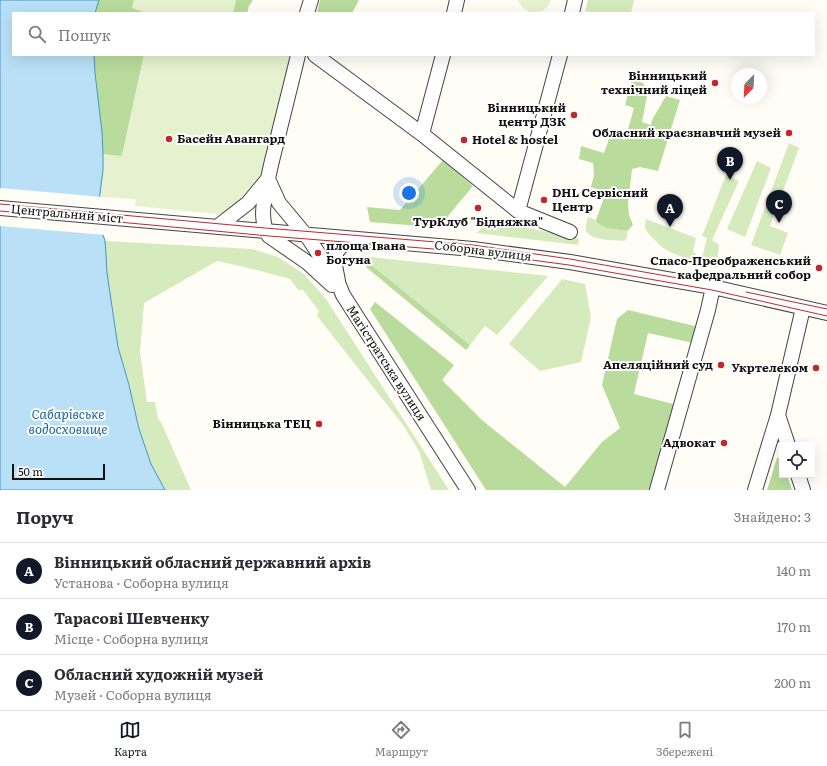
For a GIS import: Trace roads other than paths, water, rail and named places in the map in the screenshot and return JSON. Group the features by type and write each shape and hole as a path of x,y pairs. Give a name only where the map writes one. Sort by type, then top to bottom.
{"street":[{"path":"307,12 311,0"},
{"path":"454,12 457,0"},
{"path":"572,12 575,0"},
{"path":"298,56 268,179 263,213 266,231 269,236 308,263 341,290"},
{"path":"316,56 422,134 518,212 570,232"},
{"path":"422,134 443,56"},
{"path":"518,212 560,56"},
{"path":"217,227 248,203 268,179"},
{"name":"Магістратська вулиця","path":"268,179 280,203 306,235 468,490"},
{"name":"Центральний міст","path":"0,208 134,220"},
{"name":"Соборна вулиця","path":"134,220 473,249 570,262 713,287 827,313"},
{"path":"341,290 335,258 341,247 351,239"},
{"path":"657,490 708,310 713,287"},
{"path":"755,490 778,415 803,308"},
{"path":"778,415 787,442"},
{"path":"799,478 803,490"}],"water":[{"name":"Сабарівське водосховище","path":"0,0 99,0 95,12 12,12 12,56 94,56 103,154 103,170 97,216 105,241 107,273 118,347 129,385 139,429 151,464 165,490 0,490"}],"tram line":[{"path":"0,204 473,245 570,259 678,278"},
{"path":"0,211 269,236 472,252 569,265 712,290 827,316"},
{"path":"746,292 827,309"}],"place":[{"name":"Вінницький технічний ліцей","path":"715,83"},
{"name":"Вінницький центр ДЗК","path":"574,115"},
{"name":"Обласний краєзнавчий музей","path":"789,133"},
{"name":"Басейн Авангард","path":"169,139"},
{"name":"Hotel & hostel","path":"464,140"},
{"name":"Тарасові Шевченку","path":"730,180"},
{"name":"DHL Сервісний Центр","path":"544,200"},
{"name":"ТурКлуб \"Бідняжка\"","path":"478,208"},
{"name":"Обласний художній музей","path":"779,223"},
{"name":"Вінницький обласний державний архів","path":"670,227"},
{"name":"площа Івана Богуна","path":"318,253"},
{"name":"Спасо-Преображенський кафедральний собор","path":"819,268"},
{"name":"Апеляційний суд","path":"721,365"},
{"name":"Укртелеком","path":"816,368"},
{"name":"Вінницька ТЕЦ","path":"319,424"},
{"name":"Адвокат","path":"724,443"}]}
